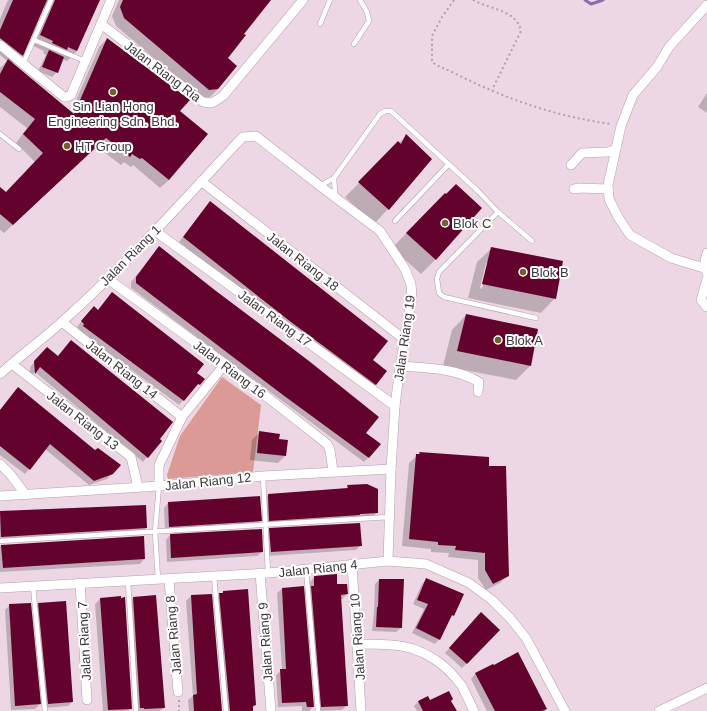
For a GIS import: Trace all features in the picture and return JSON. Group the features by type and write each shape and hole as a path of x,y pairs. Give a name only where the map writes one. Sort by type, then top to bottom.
{"street":[{"path":"0,45 64,97 68,97 71,95 111,0"},
{"name":"Jalan Riang Ria","path":"101,24 203,102 212,103 223,96 303,0"},
{"path":"707,5 669,47 657,66 633,95 621,126 608,185 609,199 630,235 672,258 707,270"},
{"name":"Jalan Riang 1","path":"0,374 62,322 108,279 243,137 256,136"},
{"name":"Jalan Riang 19","path":"256,136 380,231 409,277 412,297 400,366 395,406 388,561"},
{"path":"571,165 582,153 608,152 616,150"},
{"name":"Jalan Riang 18","path":"201,182 405,340"},
{"path":"574,189 608,189"},
{"name":"Jalan Riang 17","path":"155,230 395,406"},
{"path":"707,253 705,261 707,270"},
{"name":"Jalan Riang 16","path":"108,279 225,364 327,444 330,450 333,471"},
{"path":"707,279 701,300 707,307"},
{"name":"Jalan Riang 14","path":"62,322 182,417"},
{"name":"Jalan Riang 13","path":"12,364 131,457 138,487"},
{"path":"159,486 158,465 182,417 225,364"},
{"path":"400,366 448,371 472,378 479,382 478,392"},
{"path":"0,464 10,474 26,495"},
{"name":"Jalan Riang 12","path":"0,496 159,486 333,471 391,469"},
{"name":"Jalan Riang 4","path":"0,588 264,573 388,561 426,564 469,582 492,600 510,618 526,638 565,711"},
{"name":"Jalan Riang 10","path":"352,564 361,711"},
{"name":"Jalan Riang 9","path":"264,573 271,711"},
{"name":"Jalan Riang 8","path":"168,579 178,692"},
{"name":"Jalan Riang 7","path":"80,583 87,700"},
{"path":"357,644 397,645 412,648 430,656 449,670 457,680 474,711"},
{"path":"659,711 707,688"}],"lane":[{"path":"23,64 51,0"},
{"path":"320,24 330,0"},
{"path":"354,44 369,21 367,12 360,0"},
{"path":"34,40 85,62"},
{"path":"320,186 334,178 380,114 385,111 391,111 498,212 532,241"},
{"path":"0,134 19,149"},
{"path":"395,221 448,165"},
{"path":"334,178 334,194 344,203"},
{"path":"498,212 439,272 437,279 439,293 444,297 536,318"},
{"path":"263,476 266,524 264,573"},
{"path":"158,579 155,532 159,486"},
{"path":"0,541 389,517"},
{"path":"306,569 318,711"},
{"path":"214,576 226,711"},
{"path":"128,581 136,711"},
{"path":"33,586 45,711"}],"path":[{"path":"454,0 442,17 432,36 432,62 471,83 530,104 588,121 621,126"},
{"path":"473,0 509,15 518,21 520,26 521,31 492,90"}],"shaded area":[{"path":"222,377 261,405 253,472 168,479 167,475 180,436"}],"building":[{"path":"13,0 47,0 23,56 0,38 0,30"},
{"path":"55,0 100,0 77,51 68,47 67,50 40,35"},
{"path":"123,0 271,0 244,34 246,35 228,58 237,66 218,89 209,90 124,18 120,7"},
{"path":"107,38 190,100 180,111 208,134 169,180 142,158 140,159 132,154 130,157 106,138 13,225 0,214 0,187 6,192 43,153 23,134 35,119 0,92 0,74 8,59 74,114"},
{"path":"49,50 64,57 58,73 42,67"},
{"path":"406,134 432,159 389,210 358,182 398,141 401,144"},
{"name":"Blok C","path":"456,184 482,208 436,260 406,233 445,193 446,194"},
{"path":"210,201 388,341 373,360 387,371 376,385 291,322 183,237"},
{"path":"159,246 309,361 379,417 366,433 381,444 369,458 283,395 136,283 136,277"},
{"name":"Blok B","path":"491,247 563,261 556,299 482,284"},
{"path":"112,292 204,364 197,373 205,379 200,385 198,384 184,401 83,326 84,324 81,321 94,306 98,310"},
{"name":"Blok A","path":"466,314 538,329 531,366 457,351"},
{"path":"71,340 173,422 160,439 162,441 148,458 40,367 35,374 34,361 47,347 58,356"},
{"path":"18,387 95,450 98,448 121,465 113,474 94,481 50,444 30,470 0,446 0,410"},
{"path":"259,431 280,434 279,439 288,440 286,456 257,453"},
{"path":"419,452 489,457 489,466 506,466 509,576 493,584 485,570 485,553 455,550 456,546 438,545 438,542 409,539 416,454 420,454"},
{"path":"367,484 378,489 378,513 269,521 268,494 348,488 347,485"},
{"path":"260,496 262,521 169,527 168,502"},
{"path":"146,505 147,528 1,537 0,511"},
{"path":"360,523 362,546 271,552 269,528"},
{"path":"262,529 263,552 171,558 170,534"},
{"path":"144,536 145,559 3,568 1,545"},
{"path":"337,574 337,584 347,584 348,594 341,595 348,706 321,707 311,586 314,586 314,576"},
{"path":"426,578 464,594 454,616 452,615 440,640 416,628 428,604 417,600"},
{"path":"379,579 404,579 402,628 376,627"},
{"path":"304,586 314,707 307,707 306,702 282,703 280,669 286,669 282,588"},
{"path":"248,589 256,705 253,706 253,711 230,711 219,593 223,593 223,591"},
{"path":"212,594 222,711 194,711 193,695 197,694 191,595"},
{"path":"156,595 165,708 144,709 140,708 133,597"},
{"path":"121,596 121,598 125,597 132,709 108,710 100,598"},
{"path":"66,601 73,702 48,704 38,603"},
{"path":"31,603 41,704 15,706 9,604"},
{"path":"481,612 500,630 467,664 449,648"},
{"path":"518,652 547,709 542,711 495,711 475,673"},
{"path":"449,691 453,699 451,701 457,711 423,711 418,701 428,696 430,700"}],"waterway":[{"path":"585,0 591,4 603,0"}],"place":[{"name":"Sin Lian Hong Engineering Sdn. Bhd.","path":"113,92"},
{"name":"HT Group","path":"67,146"},
{"name":"Blok C","path":"445,223"},
{"name":"Blok B","path":"523,272"},
{"name":"Blok A","path":"498,340"}]}
